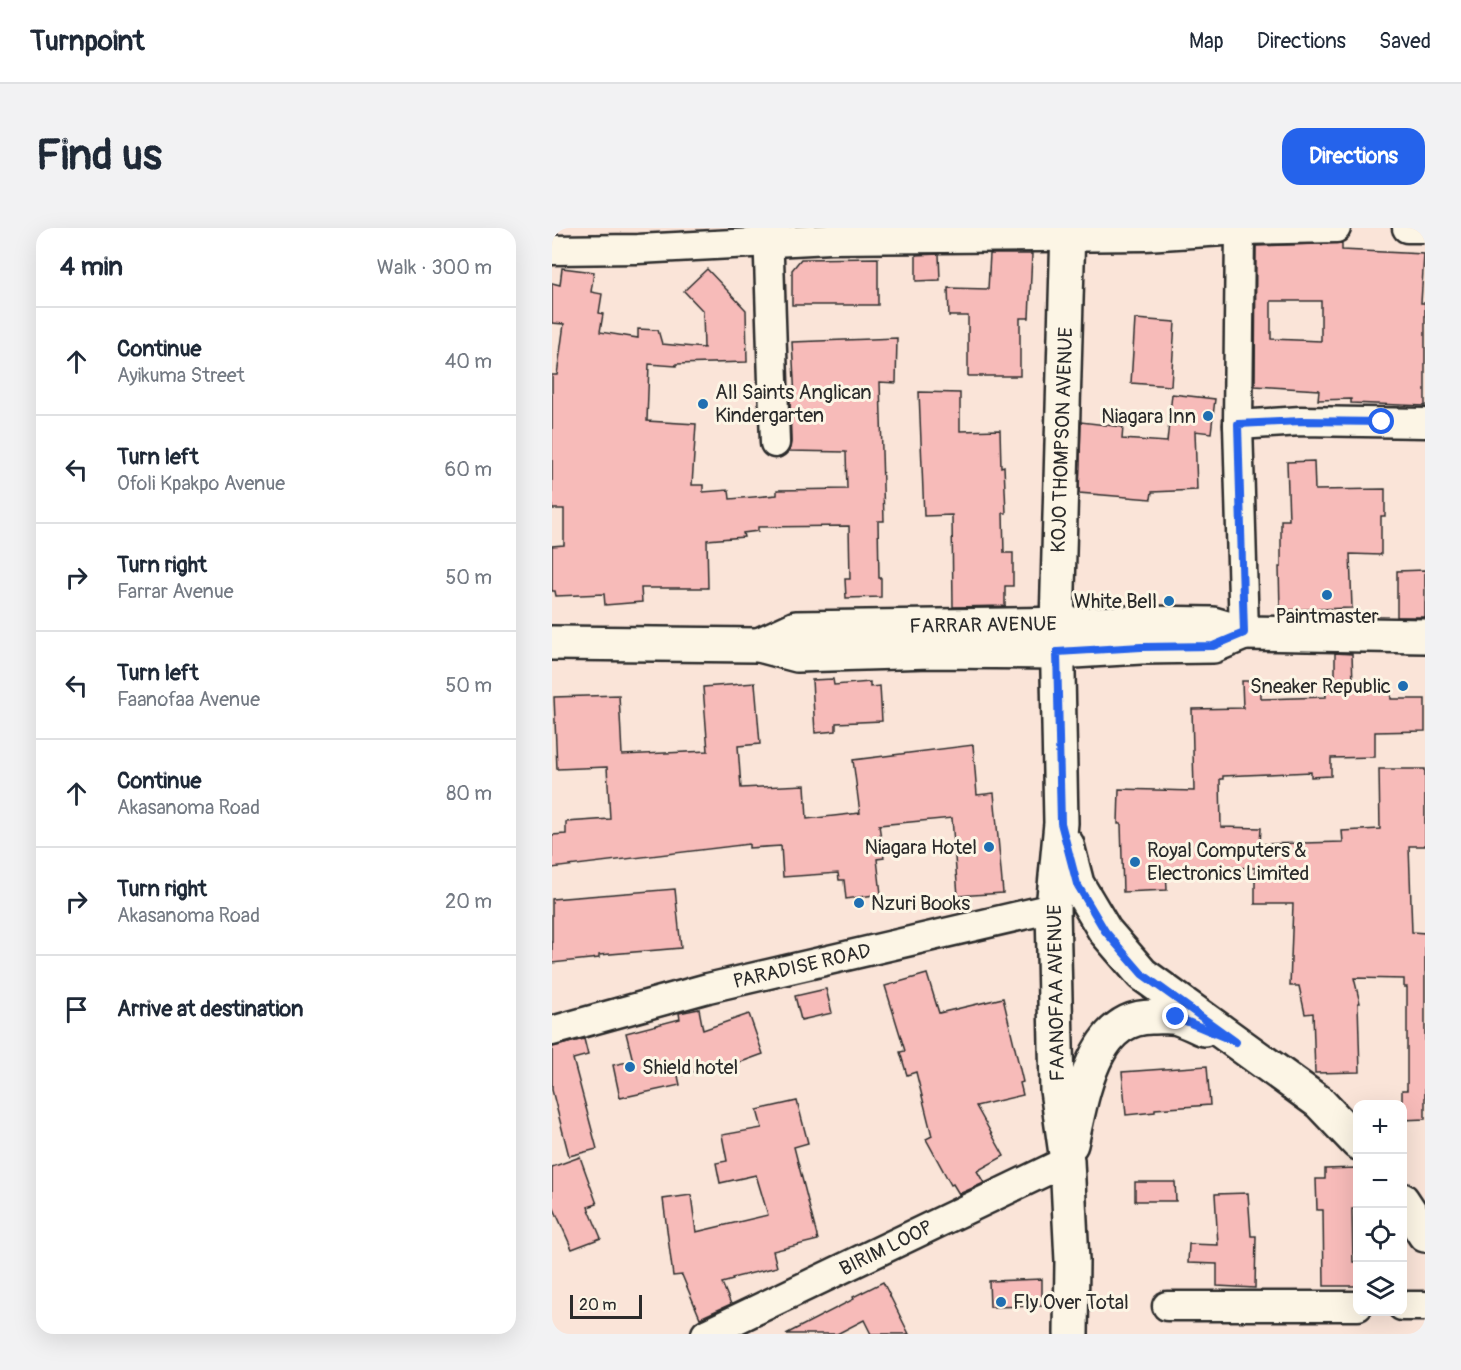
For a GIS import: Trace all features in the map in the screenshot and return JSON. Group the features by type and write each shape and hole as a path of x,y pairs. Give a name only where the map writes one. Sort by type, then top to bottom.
{"main road":[{"name":"KOJO THOMPSON AVENUE","path":"1057,638 1068,233"},
{"name":"FARRAR AVENUE","path":"552,643 759,645 796,628 1057,638 1141,647 1213,646 1244,633 1425,636"},
{"name":"FAANOFAA AVENUE","path":"1057,638 1061,823 1053,908 1057,1090 1067,1161 1071,1334"},
{"path":"1061,823 1077,884 1105,931 1142,974 1319,1102 1353,1138"},
{"path":"1067,1161 1088,1076 1104,1042 1121,1024 1146,1016 1176,1017 1236,1042"},
{"path":"1407,1208 1425,1235"}],"street":[{"path":"552,250 768,235 830,239 1002,238 1068,233 1145,236 1240,229 1336,228"},
{"path":"1407,228 1425,228"},
{"path":"1240,229 1238,424 1244,633"},
{"path":"768,235 775,443"},
{"path":"1238,424 1301,421 1425,423"},
{"name":"PARADISE ROAD","path":"552,1031 708,988 1053,908"},
{"name":"BIRIM LOOP","path":"705,1334 1067,1161"},
{"path":"1167,1306 1353,1306"},
{"path":"1407,1306 1425,1306"}],"building":[{"path":"1342,243 1342,250 1424,254 1421,303 1425,303 1425,406 1351,403 1351,399 1318,400 1319,390 1255,386 1256,246","holes":["1271,301 1321,301 1321,341 1271,339"]},
{"path":"939,254 940,280 916,281 916,255"},
{"path":"990,254 1032,254 1029,318 1020,318 1020,376 968,376 968,316 949,316 948,288 988,289"},
{"path":"878,258 878,305 792,305 792,270 801,259"},
{"path":"562,268 594,272 591,292 602,294 599,313 603,314 600,332 638,338 638,329 658,330 662,344 704,348 703,311 684,291 707,269 746,310 747,362 676,364 676,366 649,364 647,421 696,424 692,485 703,485 703,492 729,490 730,499 777,495 777,490 847,489 846,452 789,451 791,442 790,399 795,399 792,342 897,338 896,383 880,382 884,521 878,521 881,597 846,598 845,579 850,579 849,526 758,527 758,531 743,533 744,537 707,540 708,588 641,588 642,602 605,605 604,594 556,596 555,591 552,591 552,546 564,545 564,509 552,509 552,375 557,375 564,324 552,323 552,283 560,285"},
{"path":"1135,319 1175,322 1171,386 1131,383"},
{"path":"919,392 960,393 960,431 1000,430 1006,513 1003,513 1004,553 1013,553 1013,586 1005,586 1005,606 953,607 952,515 924,516"},
{"path":"1172,394 1215,399 1211,433 1195,431 1197,490 1152,492 1151,499 1079,493 1081,422 1123,427 1122,439 1167,442"},
{"path":"1314,461 1315,490 1385,489 1385,516 1381,516 1381,555 1350,554 1352,608 1280,610 1281,520 1289,520 1287,462"},
{"path":"1425,570 1425,617 1397,617 1397,571"},
{"path":"1335,653 1352,654 1353,684 1390,683 1391,699 1425,699 1425,731 1375,732 1375,757 1331,758 1331,776 1311,777 1311,772 1223,776 1223,779 1220,779 1221,827 1261,828 1260,844 1343,842 1342,831 1380,829 1379,769 1425,769 1425,846 1409,846 1412,932 1425,933 1425,1119 1407,1120 1407,1100 1402,1100 1402,1090 1407,1090 1407,987 1404,987 1404,979 1354,978 1360,1003 1358,1003 1360,1072 1315,1073 1313,1013 1305,1014 1299,986 1290,986 1293,904 1255,904 1255,868 1218,867 1218,872 1166,869 1167,890 1123,892 1121,824 1118,824 1119,789 1194,791 1192,709 1243,708 1242,681 1261,681 1261,699 1326,697 1325,679 1335,678"},
{"path":"833,679 834,685 870,682 870,687 880,686 882,721 836,723 836,731 815,733 812,680"},
{"path":"755,683 760,744 738,746 741,788 805,785 807,819 860,813 853,760 973,745 977,795 994,793 1003,893 958,896 952,818 879,825 884,858 877,859 881,894 846,899 844,880 839,880 838,873 783,877 781,846 749,848 749,844 552,868 552,835 566,834 566,822 610,819 607,767 557,769 554,697 619,695 622,755 708,751 703,687"},
{"path":"675,889 681,948 599,955 599,958 552,963 552,899"},
{"path":"927,974 939,1013 1003,998 1023,1082 1020,1083 1023,1095 976,1106 1004,1156 977,1171 984,1183 959,1194 953,1184 951,1185 926,1139 932,1136 916,1072 907,1075 900,1052 905,1051 885,986"},
{"path":"826,989 832,1013 801,1020 795,996"},
{"path":"699,1009 703,1030 749,1014 763,1054 730,1066 728,1062 678,1076 680,1085 620,1098 613,1065 633,1061 626,1033 680,1019 679,1013"},
{"path":"584,1039 588,1055 573,1059 597,1149 569,1156 552,1090 552,1047"},
{"path":"1207,1066 1210,1105 1155,1109 1155,1112 1126,1115 1122,1072"},
{"path":"797,1101 808,1143 794,1147 818,1240 773,1251 777,1267 732,1278 733,1280 722,1283 731,1304 700,1318 682,1275 673,1276 663,1199 691,1195 696,1232 768,1215 756,1175 720,1183 716,1163 727,1161 722,1135 762,1128 757,1110"},
{"path":"580,1157 597,1204 588,1207 601,1238 572,1249 552,1204 552,1167"},
{"path":"1353,1168 1353,1286 1324,1286 1323,1210 1317,1210 1316,1179 1325,1179 1325,1169"},
{"path":"1135,1182 1175,1182 1176,1201 1135,1201"},
{"path":"1248,1193 1251,1236 1256,1236 1255,1288 1217,1286 1217,1264 1188,1263 1189,1244 1218,1245 1215,1194"},
{"path":"1042,1279 1042,1306 990,1307 989,1281"},
{"path":"883,1282 909,1334 871,1334 864,1320 837,1334 786,1334 854,1299 853,1297"}],"place":[{"name":"All Saints Anglican Kindergarten","path":"703,404"},
{"name":"Niagara Inn","path":"1208,416"},
{"name":"Paintmaster","path":"1327,595"},
{"name":"White Bell","path":"1169,601"},
{"name":"Sneaker Republic","path":"1403,686"},
{"name":"Niagara Hotel","path":"989,847"},
{"name":"Royal Computers & Electronics Limited","path":"1135,862"},
{"name":"Nzuri Books","path":"859,903"},
{"name":"Shield hotel","path":"630,1067"},
{"name":"Fly Over Total","path":"1001,1302"}],"route":[{"path":"1176,1017 1236,1042 1142,974 1105,931 1077,884 1061,823 1057,652 1213,646 1244,633 1238,424 1301,421 1382,422"}]}
